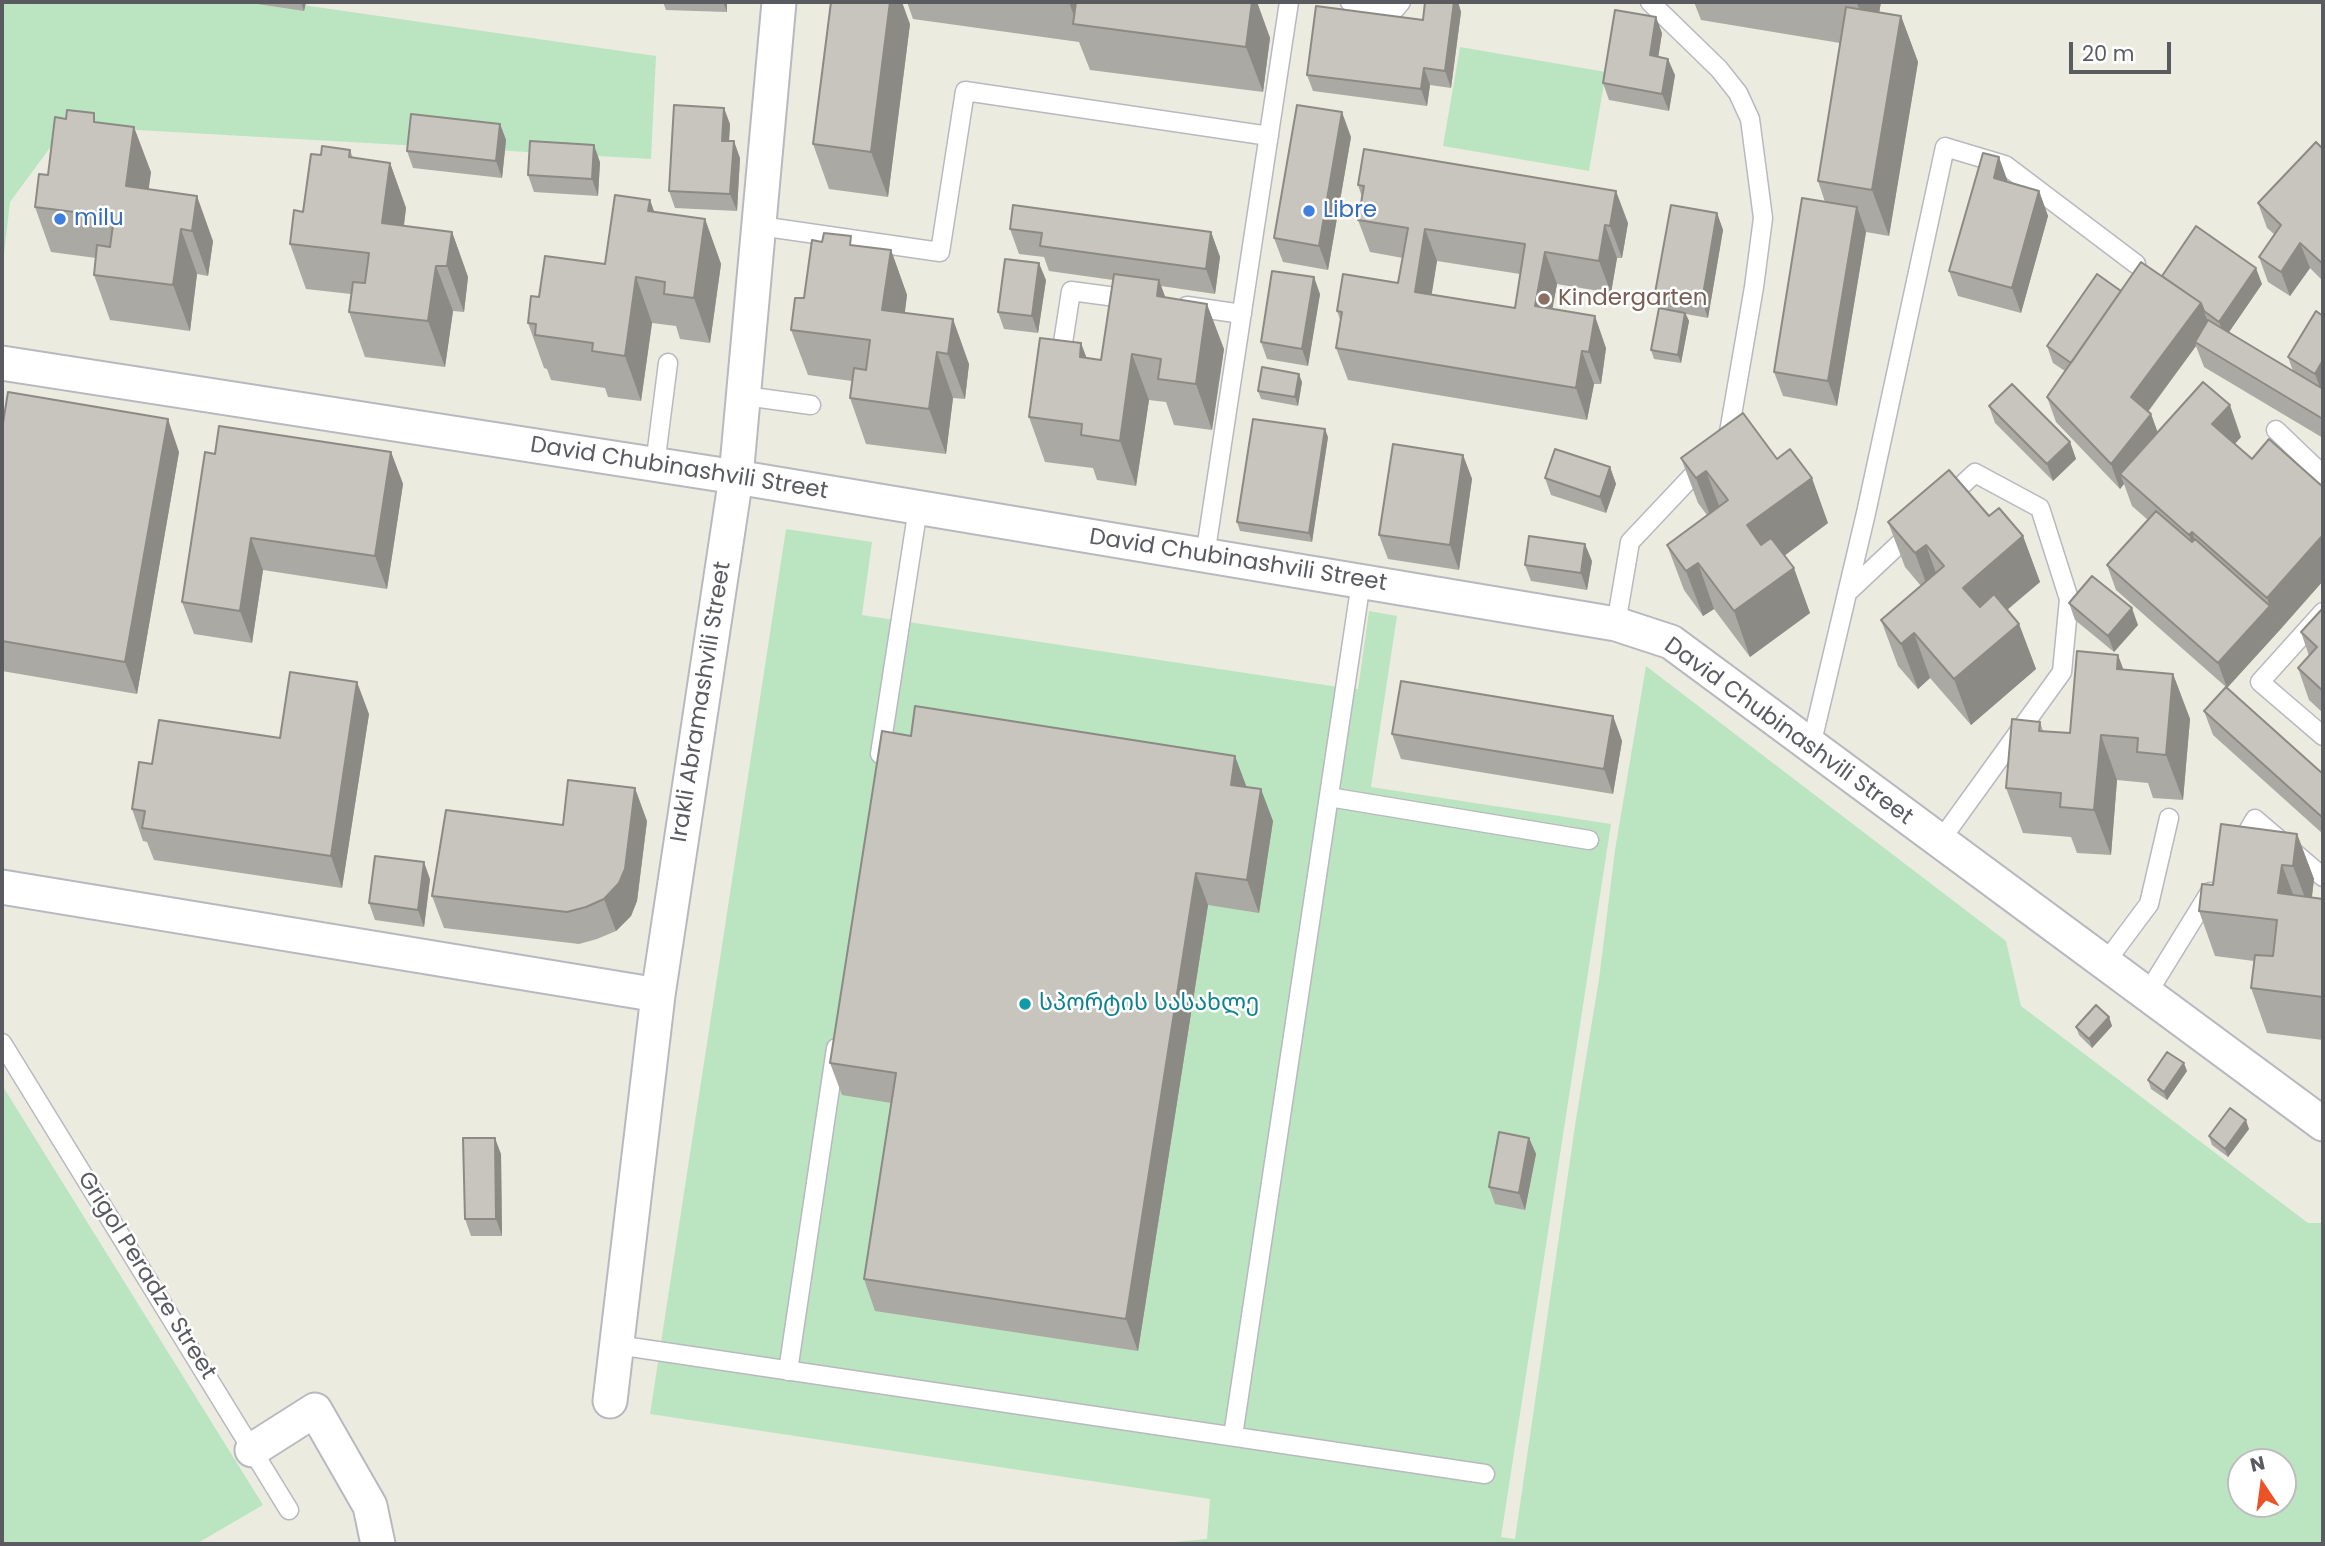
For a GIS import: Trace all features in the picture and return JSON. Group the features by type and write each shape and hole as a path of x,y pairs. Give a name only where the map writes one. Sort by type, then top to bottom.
{"street":[{"name":"Irakli Abramashvili Street","path":"610,1401 658,995 736,478 779,2"},
{"name":"David Chubinashvili Street","path":"2,363 736,478 1616,624 1671,642 2323,1125"},
{"path":"2,887 658,995"},
{"path":"252,1450 315,1410 370,1506 378,1544"}],"lane":[{"path":"1205,556 1289,2"},
{"path":"1350,2 1396,8 1401,2"},
{"path":"1616,624 1630,542 1728,438 1763,218 1750,119 1738,93 1719,69 1650,2"},
{"path":"760,226 940,252 965,91 1269,136"},
{"path":"1811,746 1945,147 2005,164 2136,264"},
{"path":"1059,368 1071,290 1242,314"},
{"path":"654,465 668,363"},
{"path":"745,396 811,405"},
{"path":"2276,430 2323,475"},
{"path":"1847,594 1975,473 2040,508 2068,599 2062,673 1940,841"},
{"path":"878,771 918,508"},
{"path":"1233,1436 1361,582"},
{"path":"2323,612 2260,682 2323,736"},
{"path":"1329,797 1589,840"},
{"path":"2105,963 2149,904 2169,818"},
{"path":"2147,994 2255,819 2323,877"},
{"path":"788,1371 839,1030"},
{"name":"Grigol Peradze Street","path":"2,1043 289,1510"},
{"path":"617,1345 1485,1474"}],"green space":[{"path":"2,2 282,2 656,56 651,159 66,126 10,202 2,272"},
{"path":"1460,47 1606,72 1589,171 1443,146"},
{"path":"786,529 872,542 862,615 1345,688 1358,689 1369,611 1397,616 1371,787 1611,824 1501,1537 1515,1539 1599,979 1615,850 1646,666 2006,941 2021,1006 2308,1223 2323,1223 2323,1544 1155,1544 1207,1539 1210,1499 650,1414"},
{"path":"2,1085 263,1505 196,1544 2,1544"}],"building":[{"path":"831,2 890,2 871,152 813,144"},
{"path":"1076,2 1252,2 1246,47 1073,24"},
{"path":"1425,2 1454,2 1445,71 1424,68 1421,89 1307,75 1316,6 1423,20"},
{"path":"1846,7 1901,16 1872,190 1818,181"},
{"path":"1615,10 1656,17 1650,55 1668,59 1662,94 1603,83"},
{"path":"674,105 724,108 722,141 734,141 730,194 669,191"},
{"path":"1297,105 1342,112 1319,246 1274,238"},
{"path":"67,110 94,113 94,122 134,127 126,186 197,196 192,231 181,229 173,285 94,275 97,245 110,247 114,217 35,207 39,174 48,175 55,117 66,119"},
{"path":"411,114 500,124 496,161 407,151"},
{"path":"530,141 594,145 592,179 528,175"},
{"path":"2316,142 2323,149 2323,264 2300,243 2281,272 2259,257 2281,225 2258,203"},
{"path":"322,146 350,150 349,157 390,163 382,223 452,232 447,266 436,266 428,321 349,312 353,282 365,283 369,253 290,244 294,210 303,212 311,154 321,155"},
{"path":"1364,149 1616,191 1610,226 1605,225 1599,261 1545,252 1535,306 1595,316 1589,352 1582,351 1576,388 1336,348 1342,312 1337,311 1343,274 1398,283 1408,228 1358,220 1364,186 1358,185","holes":["1425,229 1525,244 1515,308 1415,292"]},
{"path":"1983,153 1999,157 1994,178 2039,191 2012,288 1949,271"},
{"path":"615,195 650,200 648,211 705,219 694,298 664,294 665,282 636,277 625,356 592,351 593,343 535,335 536,324 528,323 531,296 539,297 545,256 605,264"},
{"path":"1802,198 1857,207 1828,381 1774,372"},
{"path":"1013,205 1211,232 1206,269 1040,246 1042,233 1010,229"},
{"path":"1671,205 1717,213 1702,301 1655,293"},
{"path":"2196,226 2256,268 2219,322 2204,311 2201,303 2162,276"},
{"path":"824,233 851,236 850,245 891,250 882,310 953,319 948,354 937,352 929,409 850,398 854,368 866,370 870,340 791,330 795,298 804,298 812,240 822,242"},
{"path":"1005,259 1039,263 1032,316 998,312"},
{"path":"2141,262 2201,303 2131,397 2151,414 2111,464 2047,397"},
{"path":"1272,271 1314,277 1302,349 1261,342"},
{"path":"1114,274 1159,280 1157,296 1207,304 1196,384 1158,379 1161,359 1132,354 1120,441 1081,435 1082,424 1029,417 1040,338 1081,343 1080,357 1101,360"},
{"path":"2097,274 2121,291 2071,363 2047,346"},
{"path":"1659,308 1685,313 1678,355 1651,350"},
{"path":"2316,311 2323,316 2323,360 2315,374 2288,357"},
{"path":"2208,320 2323,389 2323,419 2195,342"},
{"path":"1262,367 1299,374 1295,397 1258,391"},
{"path":"2203,382 2230,405 2212,424 2252,459 2269,439 2323,487 2323,535 2267,598 2192,532 2189,535 2120,474"},
{"path":"2012,384 2070,442 2047,464 1989,406"},
{"path":"8,392 168,419 125,662 2,641 2,429"},
{"path":"1743,413 1777,459 1790,449 1812,478 1747,525 1761,545 1771,538 1794,568 1734,611 1698,563 1686,571 1667,545 1728,500 1706,471 1696,478 1681,458"},
{"path":"1253,419 1325,429 1309,533 1237,522"},
{"path":"219,426 391,452 375,556 251,538 240,611 182,602 205,452 215,454"},
{"path":"1393,444 1463,455 1450,545 1379,535"},
{"path":"1555,449 1610,467 1600,497 1545,478"},
{"path":"1949,470 1989,516 1999,508 2023,536 1963,588 1980,607 1994,594 2019,624 1954,679 1914,633 1901,644 1881,620 1944,566 1926,545 1915,553 1888,522"},
{"path":"2156,511 2192,542 2195,539 2270,606 2218,663 2107,565"},
{"path":"1529,536 1585,544 1581,573 1525,565"},
{"path":"2092,576 2132,608 2108,636 2069,603"},
{"path":"2323,608 2323,691 2298,668 2317,647 2301,632"},
{"path":"2077,651 2118,655 2117,669 2173,674 2166,755 2137,752 2138,738 2101,735 2094,810 2060,807 2061,793 2006,788 2012,719 2040,722 2039,731 2070,733"},
{"path":"290,672 357,682 331,856 142,828 145,811 132,809 139,762 152,764 159,720 280,738"},
{"path":"1401,681 1613,716 1604,769 1392,734"},
{"path":"2226,687 2323,774 2323,818 2204,711"},
{"name":"სპორტის სასახლე","path":"915,706 1235,756 1231,785 1261,789 1247,880 1196,873 1126,1319 864,1279 896,1073 830,1063 882,731 911,736"},
{"path":"568,780 635,788 625,869 619,883 604,899 567,912 432,896 446,810 563,825"},
{"path":"2221,824 2297,834 2293,866 2282,865 2278,893 2323,899 2323,997 2251,988 2255,955 2273,956 2277,920 2199,911 2202,884 2213,885"},
{"path":"375,856 424,862 418,910 369,903"},
{"path":"2096,1005 2109,1017 2089,1039 2076,1027"},
{"path":"2167,1052 2184,1063 2164,1092 2148,1080"},
{"path":"2230,1108 2246,1120 2225,1149 2209,1136"},
{"path":"1499,1132 1529,1138 1519,1193 1489,1187"},
{"path":"463,1138 495,1138 496,1219 465,1219"}],"place":[{"name":"Libre","path":"1309,211"},
{"name":"milu","path":"60,219"},
{"name":"Kindergarten","path":"1544,299"},
{"name":"სპორტის სასახლე","path":"1025,1004"}]}
